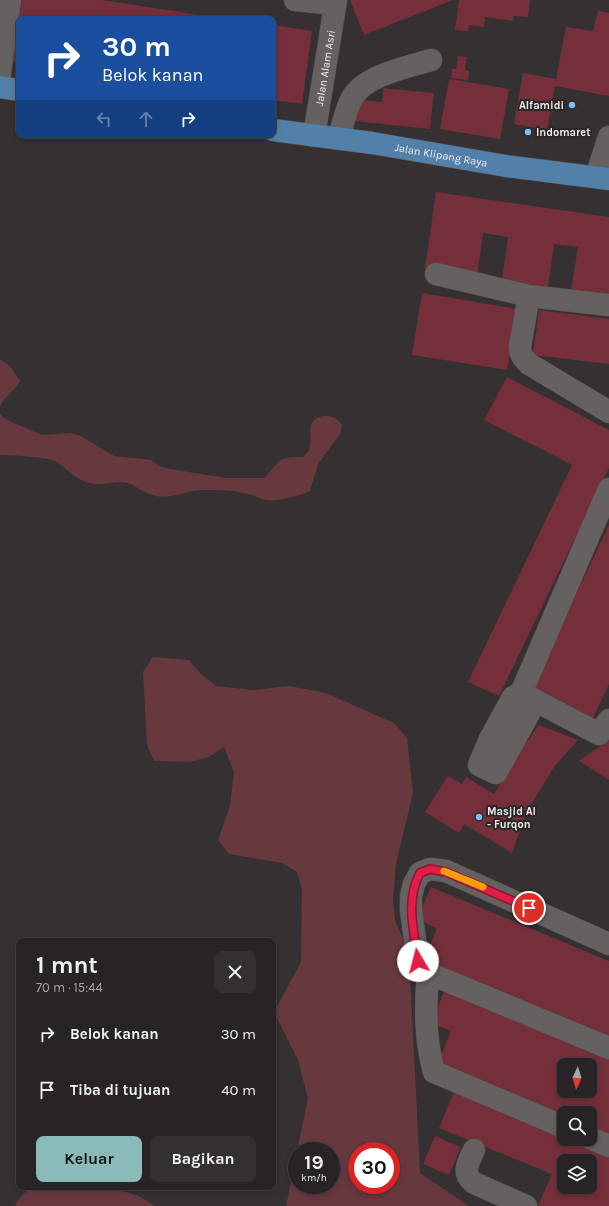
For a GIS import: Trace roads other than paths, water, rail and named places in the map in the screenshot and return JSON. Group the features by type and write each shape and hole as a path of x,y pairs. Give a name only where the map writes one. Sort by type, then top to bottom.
{"main road":[{"path":"0,87 16,90"},
{"name":"Jalan Klipang Raya","path":"276,130 339,140 372,143 506,166 602,178"}],"street":[{"path":"0,73 10,0"},
{"path":"295,0 336,2"},
{"name":"Jalan Alam Asri","path":"314,136 336,2"},
{"path":"339,140 352,97 360,89 391,72 431,60"},
{"path":"602,178 609,137"},
{"path":"436,274 530,296 609,305"},
{"path":"530,296 520,346 520,353 523,358 529,364 609,412"},
{"path":"609,489 528,697 599,734 609,720"},
{"path":"609,944 446,872 430,869 420,873 414,884 411,911 418,961 428,973 609,1048"},
{"path":"428,973 425,1027 429,1054 434,1072 557,1124"},
{"path":"597,1141 609,1146"},
{"path":"474,1150 466,1167 466,1173 469,1179 474,1183 526,1206"}],"place":[{"name":"Alfamidi","path":"572,105"},
{"name":"Indomaret","path":"528,132"},
{"name":"Masjid Al - Furqon","path":"479,817"}]}
